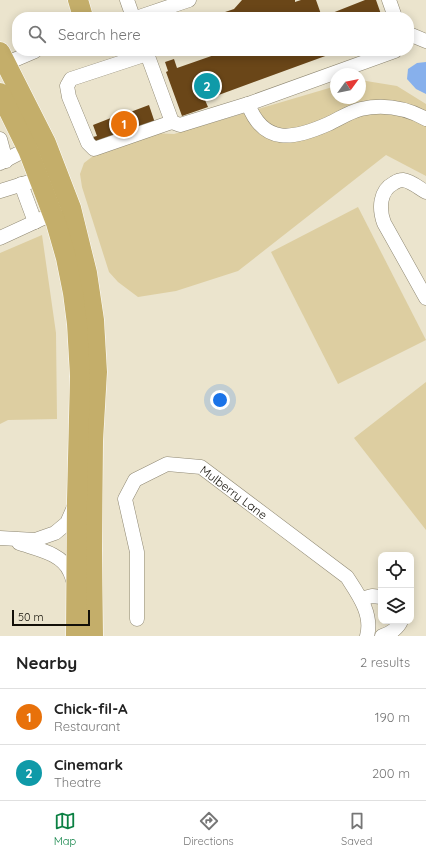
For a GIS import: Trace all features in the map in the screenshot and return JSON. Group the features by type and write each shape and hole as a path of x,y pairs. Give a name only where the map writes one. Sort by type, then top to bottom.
{"highway":[{"path":"78,0 82,12"},
{"path":"2,60 46,143 71,208 86,273 94,320 97,372 93,456 93,636"},
{"path":"0,93 27,149 30,182 44,218 66,258 73,292 77,324 80,376 76,636"}],"street":[{"path":"127,0 131,12"},
{"path":"154,12 189,0"},
{"path":"389,0 393,12"},
{"path":"414,36 426,40"},
{"path":"414,44 426,40"},
{"path":"2,60 17,56"},
{"path":"136,56 69,81 67,93 82,130 92,148 95,149 172,122 174,124 183,125 248,104 381,56"},
{"path":"147,56 172,122"},
{"path":"248,104 257,122 272,134 282,136 308,131 352,112 378,107 397,108 426,119"},
{"path":"0,139 3,162 27,149"},
{"path":"426,192 400,180 387,188 381,201 381,211 384,223 426,298"},
{"path":"0,190 30,182"},
{"path":"0,238 44,218"},
{"name":"Mulberry Lane","path":"137,619 137,552 125,499 135,480 167,464 201,467 347,577 361,599 367,613 370,634"},
{"path":"6,539 35,540 55,533 67,523 77,500"},
{"path":"6,539 46,551 60,560 70,570 76,589"},
{"path":"361,599 372,596 378,597"},
{"path":"382,636 396,628 399,624"}],"shaded area":[{"path":"366,81 397,86 426,104 426,176 386,155 238,271 176,291 138,297 118,282 109,272 82,187 80,174 84,163 97,153 153,133 174,134 330,88 330,104 366,104"},
{"path":"358,207 426,340 338,384 271,252"},
{"path":"42,235 56,333 57,419 8,420 0,424 0,253"},
{"path":"426,382 426,530 354,438"}],"water":[{"path":"426,62 426,94 416,89 407,79 408,69 417,63"}],"building":[{"path":"242,0 295,0 295,2 301,0 316,0 320,12 225,12 234,9"},
{"path":"365,0 376,0 380,12 335,12"},
{"path":"211,56 325,56 205,100 208,107 182,116 166,72 168,71 165,62 174,59 177,68"},
{"path":"149,105 155,123 96,145 93,137 97,136 93,125"}],"place":[{"name":"Cinemark","path":"207,86"},
{"name":"Chick-fil-A","path":"124,124"}]}
